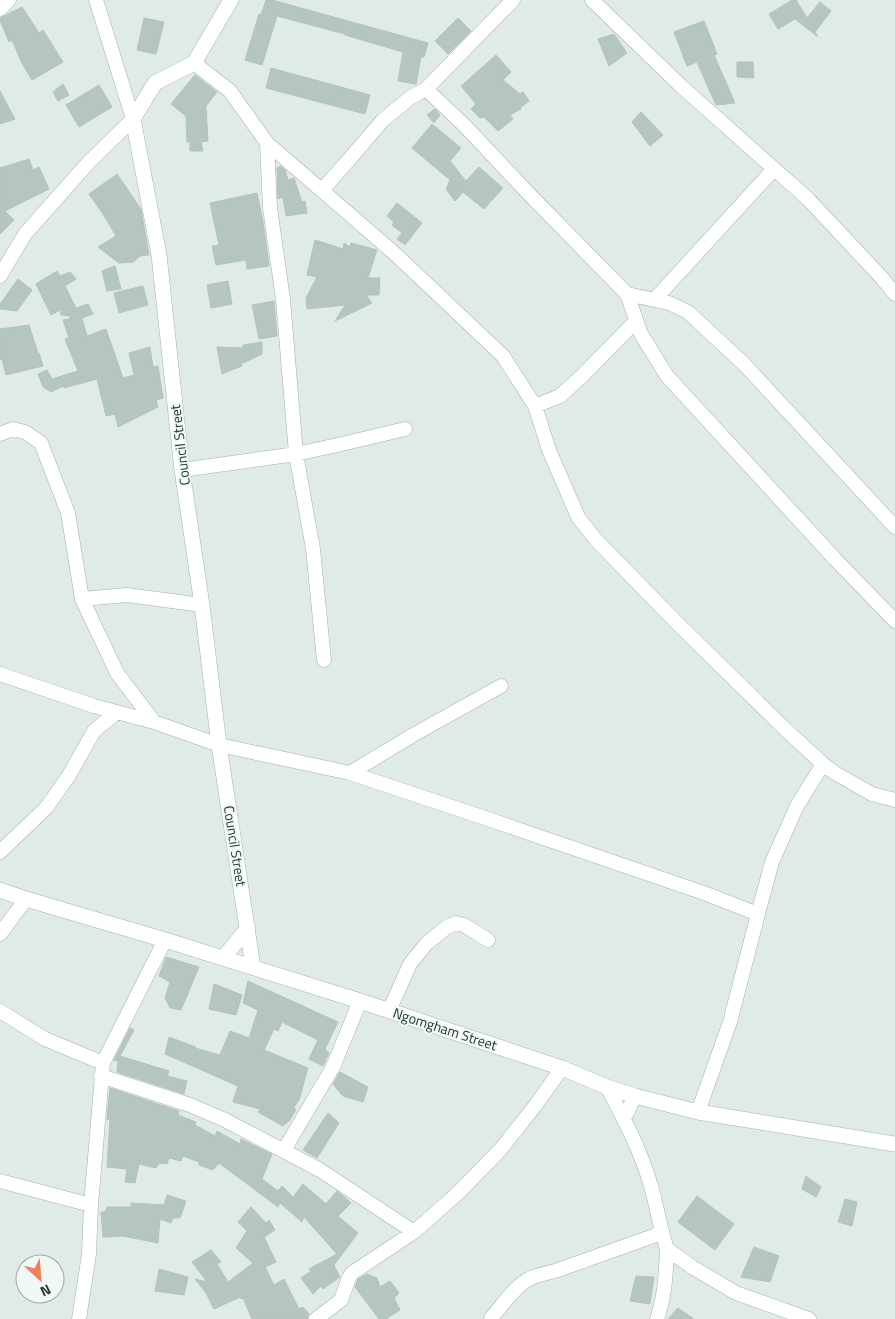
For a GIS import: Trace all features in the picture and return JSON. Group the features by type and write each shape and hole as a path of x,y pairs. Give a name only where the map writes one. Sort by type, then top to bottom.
{"street":[{"path":"0,9 8,0"},
{"path":"96,0 133,118"},
{"path":"0,276 25,234 89,162 133,118 155,83 194,63 231,0"},
{"path":"322,190 383,120 411,97 426,89 513,0"},
{"path":"592,0 681,86 808,199 895,294"},
{"path":"194,63 230,91 267,143 393,252 503,356 535,406 549,450 578,517 596,540 679,625 823,764 872,794 895,800"},
{"path":"426,89 465,126 627,294 641,334 667,376 835,559 895,621"},
{"name":"Council Street","path":"133,118 159,255 182,470 202,605 218,745 253,967"},
{"path":"267,143 270,208 283,299 296,454 312,549 324,660"},
{"path":"655,300 774,169"},
{"path":"627,294 669,303 688,312 744,364 895,527"},
{"path":"535,406 560,396 636,321"},
{"path":"0,434 13,429 25,432 41,443 68,513 82,599 117,673 154,722"},
{"path":"182,470 296,454 404,429"},
{"path":"82,599 127,595 202,605"},
{"path":"0,674 94,706 154,722 218,745 350,773 704,893 758,914"},
{"path":"350,773 501,686"},
{"path":"94,706 94,731"},
{"path":"0,852 46,808 68,778 94,731 117,712"},
{"path":"698,1112 730,1022 772,862 797,806 823,764"},
{"name":"Ngomgham Street","path":"0,890 389,1010 562,1068 607,1088 635,1096 698,1112 895,1144"},
{"path":"0,934 26,898"},
{"path":"389,1010 410,964 426,944 447,927 456,923 464,925 488,940"},
{"path":"223,958 248,928"},
{"path":"79,1319 89,1254 102,1070 165,940"},
{"path":"284,1150 333,1067 360,1001"},
{"path":"0,1011 45,1039 102,1070 225,1120 284,1150 320,1170 414,1232"},
{"path":"316,1319 342,1300 352,1273 414,1232 500,1150 562,1068"},
{"path":"607,1088 635,1142 650,1185 667,1249 666,1282 662,1306 657,1319"},
{"path":"624,1119 635,1096"},
{"path":"0,1181 91,1205"},
{"path":"491,1318 527,1280 662,1232"},
{"path":"667,1249 692,1267 736,1293 808,1319"}],"building":[{"path":"266,0 272,0 428,43 424,57 421,57 416,84 398,81 403,52 277,16 262,65 245,60 259,14 261,15"},
{"path":"792,0 796,0 807,18 820,2 831,11 815,32 818,37 795,19 778,29 769,14"},
{"path":"22,7 39,33 43,30 63,62 32,80 12,40 9,42 0,20 0,18"},
{"path":"144,18 164,22 156,54 137,50"},
{"path":"458,18 471,31 448,54 435,41"},
{"path":"704,21 717,54 714,55 735,103 716,105 697,62 687,66 674,32"},
{"path":"614,34 627,53 609,66 598,39"},
{"path":"496,55 511,72 503,80 520,94 523,92 529,101 521,109 510,115 513,119 498,131 484,117 480,118 471,109 476,104 461,86"},
{"path":"737,62 753,62 754,78 737,77"},
{"path":"271,68 370,95 365,114 266,88"},
{"path":"195,75 217,92 206,106 208,141 201,142 203,151 190,151 190,142 187,142 186,116 171,104"},
{"path":"63,84 69,95 58,101 53,92"},
{"path":"99,85 112,107 79,127 66,105"},
{"path":"0,91 15,119 0,124"},
{"path":"435,109 440,115 434,123 427,115"},
{"path":"641,112 663,135 650,146 632,122"},
{"path":"432,124 461,148 450,161 466,181 479,167 503,188 484,209 463,192 455,201 446,189 450,180 412,148"},
{"path":"29,159 33,170 39,167 49,189 5,211 14,220 0,234 0,168"},
{"path":"281,166 285,170 288,180 294,178 302,202 305,201 307,213 286,216 283,197 278,199 277,168"},
{"path":"117,174 141,209 149,255 140,256 133,262 119,263 98,247 116,236 89,194"},
{"path":"257,193 269,266 247,269 246,260 216,265 212,246 219,245 210,203"},
{"path":"397,203 422,223 405,245 397,239 402,233 392,225 394,222 387,216"},
{"path":"315,240 343,249 344,243 350,247 351,243 377,250 368,278 380,278 379,295 366,295 372,303 335,321 345,305 307,309 306,298 317,277 307,275"},
{"path":"115,266 121,289 107,291 102,271"},
{"path":"57,271 60,276 70,272 76,279 65,286 76,308 88,304 93,314 82,318 87,336 106,329 123,378 134,375 129,353 150,347 153,367 158,366 163,398 156,400 158,407 118,427 115,414 106,416 97,379 64,388 63,386 51,392 43,387 38,374 47,370 52,379 78,371 65,339 69,338 63,320 70,319 70,316 61,315 60,310 51,315 36,284"},
{"path":"18,279 32,290 17,311 0,309 0,304"},
{"path":"228,281 232,304 211,308 207,285"},
{"path":"143,286 148,305 119,313 114,293"},
{"path":"274,301 277,336 259,339 252,305"},
{"path":"29,325 43,366 6,375 2,359 0,360 0,329"},
{"path":"262,342 262,354 241,364 242,366 222,374 217,347 243,348 243,345"},
{"path":"166,957 199,967 181,1010 170,1008 165,998 170,982 159,976"},
{"path":"248,981 338,1022 325,1049 329,1053 323,1066 309,1059 318,1040 282,1022 278,1031 274,1029 264,1050 308,1068 299,1100 294,1107 296,1110 289,1121 283,1126 258,1112 260,1109 233,1102 238,1086 165,1054 169,1037 195,1048 220,1055 230,1031 249,1038 258,1010 243,1003"},
{"path":"214,984 242,995 236,1015 209,1009"},
{"path":"130,1028 134,1030 120,1056 169,1071 167,1076 187,1081 184,1094 117,1072 118,1060 114,1060"},
{"path":"340,1072 368,1087 363,1102 343,1096 333,1084"},
{"path":"110,1088 179,1111 178,1115 196,1122 195,1125 215,1136 217,1131 240,1144 241,1139 272,1154 262,1179 278,1191 282,1186 293,1197 303,1184 326,1204 337,1191 342,1195 351,1203 338,1216 358,1233 334,1265 340,1277 323,1289 321,1286 313,1294 301,1278 311,1271 309,1269 337,1254 304,1217 302,1222 280,1203 278,1207 219,1163 213,1170 183,1156 181,1161 169,1158 167,1164 159,1163 156,1168 139,1164 135,1183 125,1182 127,1169 107,1167 110,1120 107,1119"},
{"path":"328,1113 339,1123 317,1158 303,1150"},
{"path":"806,1176 821,1187 816,1197 802,1189"},
{"path":"167,1195 186,1201 180,1218 173,1218 171,1223 160,1219 158,1243 123,1236 103,1237 101,1212 105,1212 107,1207 131,1207 131,1203 164,1205"},
{"path":"697,1196 734,1224 715,1250 678,1222"},
{"path":"845,1199 857,1202 852,1226 838,1222"},
{"path":"251,1207 266,1223 269,1220 275,1230 264,1237 276,1262 265,1267 274,1285 284,1279 299,1309 303,1307 309,1314 307,1319 252,1319 243,1298 241,1299 240,1297 214,1309 206,1293 195,1279 207,1282 192,1262 211,1250 221,1262 217,1264 228,1282 253,1263 236,1248 247,1231 238,1222"},
{"path":"754,1247 779,1256 770,1282 741,1277"},
{"path":"159,1269 188,1277 184,1295 155,1291"},
{"path":"367,1274 377,1278 380,1287 390,1281 399,1293 394,1298 400,1310 386,1319 379,1319 355,1287 358,1279"},
{"path":"636,1276 654,1277 650,1304 630,1301"},
{"path":"678,1308 694,1319 668,1319"}]}
